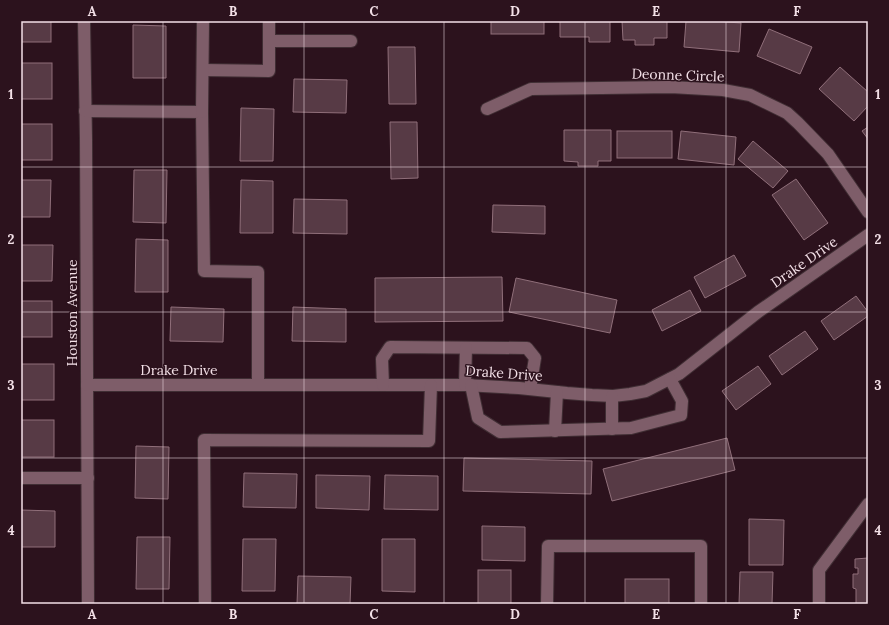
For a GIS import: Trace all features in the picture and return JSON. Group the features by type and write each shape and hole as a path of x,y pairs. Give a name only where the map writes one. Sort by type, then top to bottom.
{"street":[{"name":"Houston Avenue","path":"84,21 88,604"},
{"path":"203,21 202,112 204,271 258,272 258,385"},
{"path":"203,70 269,71 269,21"},
{"path":"269,41 351,41"},
{"name":"Deonne Circle","path":"488,109 531,89 671,87 723,90 750,95 787,113 798,123 828,154 868,212"},
{"path":"85,111 202,112"},
{"name":"Drake Drive","path":"87,385 468,385 612,396 646,392 679,374 758,312 868,235"},
{"path":"383,385 382,359 390,347 527,348 535,358 530,389"},
{"path":"466,348 468,385 478,418 500,432 631,428 681,415 682,401 670,379"},
{"path":"205,604 204,440 429,442 430,385"},
{"path":"555,431 558,392"},
{"path":"612,396 612,429"},
{"path":"21,478 88,478"},
{"path":"819,604 819,570 868,504"},
{"path":"547,604 548,546 701,546 701,604"}],"building":[{"path":"21,21 51,21 51,42 21,42"},
{"path":"491,21 544,21 544,34 491,34"},
{"path":"560,21 610,21 610,42 589,42 589,37 560,37"},
{"path":"622,21 667,21 667,38 654,38 654,45 635,45 635,40 623,40"},
{"path":"686,21 741,23 739,52 684,47"},
{"path":"133,25 166,26 166,78 133,78"},
{"path":"769,29 812,47 800,74 757,56"},
{"path":"388,47 415,47 416,104 389,104"},
{"path":"21,63 52,63 52,99 21,99"},
{"path":"840,67 868,92 868,106 854,121 819,89"},
{"path":"294,79 347,80 346,113 293,112"},
{"path":"241,108 274,109 273,161 240,161"},
{"path":"390,122 417,122 418,178 391,179"},
{"path":"21,124 52,124 52,160 21,160"},
{"path":"868,127 868,139 862,131"},
{"path":"564,130 611,130 611,161 598,161 598,166 578,166 578,162 564,161"},
{"path":"617,131 672,131 672,158 617,158"},
{"path":"681,131 736,137 734,165 678,159"},
{"path":"753,141 788,171 773,188 738,159"},
{"path":"134,170 167,170 166,223 133,222"},
{"path":"796,179 828,223 804,240 772,195"},
{"path":"21,180 51,180 50,217 21,217"},
{"path":"241,180 273,181 273,233 240,233"},
{"path":"294,199 347,200 347,234 293,233"},
{"path":"493,205 545,206 545,234 492,232"},
{"path":"136,239 168,240 168,292 135,292"},
{"path":"21,245 53,245 52,281 21,281"},
{"path":"734,255 746,276 705,298 694,277"},
{"path":"502,277 503,321 375,322 375,278"},
{"path":"516,278 617,300 610,333 509,312"},
{"path":"690,290 701,311 662,331 652,310"},
{"path":"856,296 868,312 868,316 834,340 821,321"},
{"path":"21,301 52,301 52,337 21,337"},
{"path":"171,307 224,309 223,342 170,341"},
{"path":"293,307 346,309 346,342 292,341"},
{"path":"805,331 818,349 782,375 769,356"},
{"path":"21,364 54,364 54,400 21,400"},
{"path":"758,366 771,384 736,410 722,391"},
{"path":"21,420 54,420 54,457 21,457"},
{"path":"727,438 735,470 612,501 603,469"},
{"path":"136,446 169,447 168,499 135,498"},
{"path":"464,458 592,461 591,494 463,491"},
{"path":"244,473 297,474 296,508 243,507"},
{"path":"316,475 370,476 369,510 316,508"},
{"path":"385,475 438,476 438,510 384,509"},
{"path":"21,510 55,511 55,547 21,547"},
{"path":"749,519 784,520 783,565 749,565"},
{"path":"482,526 525,527 525,561 482,560"},
{"path":"137,537 170,537 169,589 136,589"},
{"path":"243,539 276,539 275,591 242,591"},
{"path":"382,539 415,539 415,592 382,591"},
{"path":"868,558 868,604 856,604 856,589 853,588 853,574 858,574 858,568 855,568 855,559"},
{"path":"478,570 511,570 511,604 478,604"},
{"path":"740,572 773,572 772,604 739,604"},
{"path":"298,576 351,577 350,604 297,604"},
{"path":"625,579 669,579 669,604 625,604"}]}
